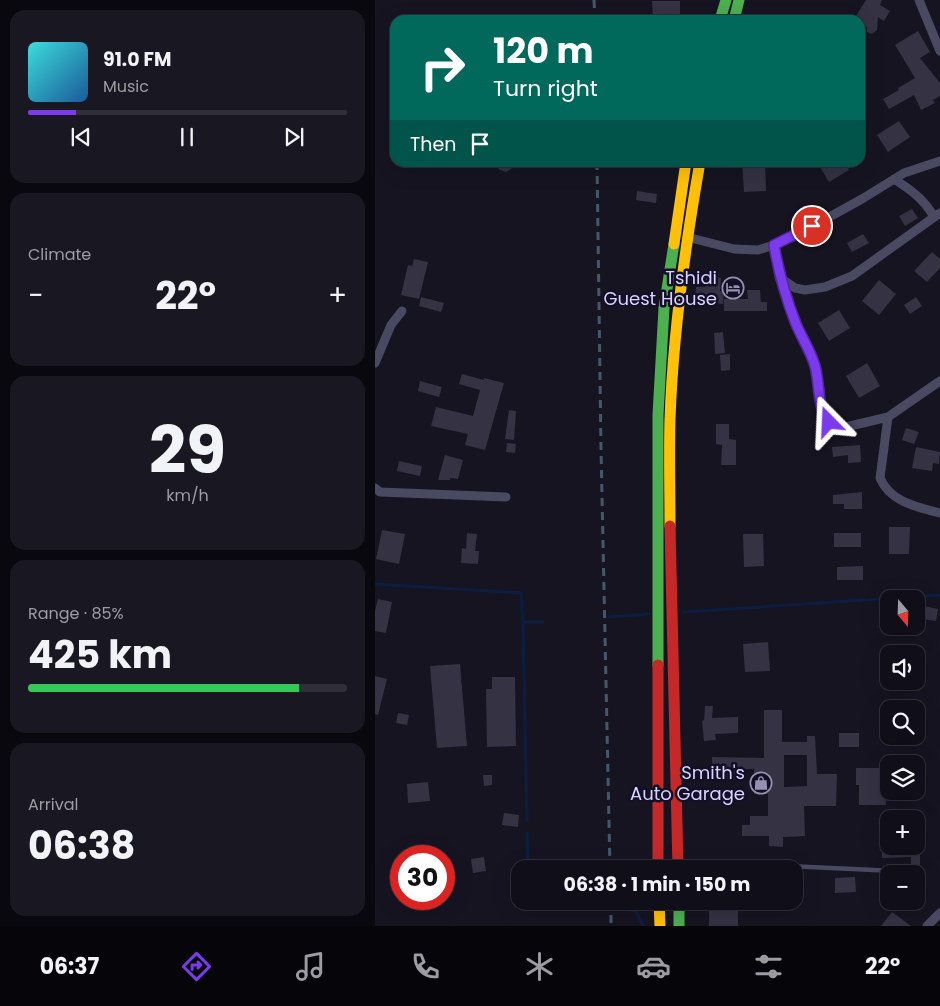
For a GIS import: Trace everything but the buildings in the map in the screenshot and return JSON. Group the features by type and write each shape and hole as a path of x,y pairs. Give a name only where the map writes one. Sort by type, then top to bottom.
{"highway":[{"path":"722,15 727,0"},
{"path":"735,15 739,0"},
{"path":"661,860 658,415 664,308 685,167"},
{"path":"676,860 670,572 670,419 679,302 687,237 699,167"},
{"path":"659,910 660,926"},
{"path":"679,910 679,926"}],"street":[{"path":"919,0 940,52"},
{"path":"687,237 734,249 758,250 795,236 904,173 940,161"},
{"path":"779,277 795,288 805,290 825,286 852,276 937,215 917,195 895,179"},
{"path":"774,245 779,277 796,323 815,365 823,416 837,426 846,427 888,417 940,381"},
{"path":"375,363 391,325 402,311"},
{"path":"888,417 880,478 883,487 905,503 940,513"},
{"path":"375,488 380,492 507,496"},
{"path":"927,926 940,913"}],"lane":[{"path":"803,868 880,871"}],"waterway":[{"path":"375,584 521,593 527,821"},
{"path":"684,612 940,595"},
{"path":"609,617 649,614"},
{"path":"523,622 543,622"},
{"path":"527,833 528,860"},
{"path":"629,910 636,911 643,926"}],"railway":[{"path":"594,0 595,15"},
{"path":"597,167 610,860"},
{"path":"611,910 611,926"}],"traffic: fast":[{"path":"722,15 726,0"},
{"path":"735,15 739,0"},
{"path":"658,665 658,415 664,308 674,244"},
{"path":"679,910 679,926"}],"traffic: slow":[{"path":"674,244 685,167"},
{"path":"670,526 670,419 674,355 689,226 699,167"},
{"path":"659,910 660,926"}],"traffic: jam":[{"path":"670,526 678,860"},
{"path":"658,665 658,860"}],"place":[{"name":"Tshidi Guest House","path":"733,288"},
{"name":"Smith's Auto Garage","path":"761,783"}],"route":[{"path":"812,226 774,245 779,277 796,323 815,365 823,416 829,422"}]}
